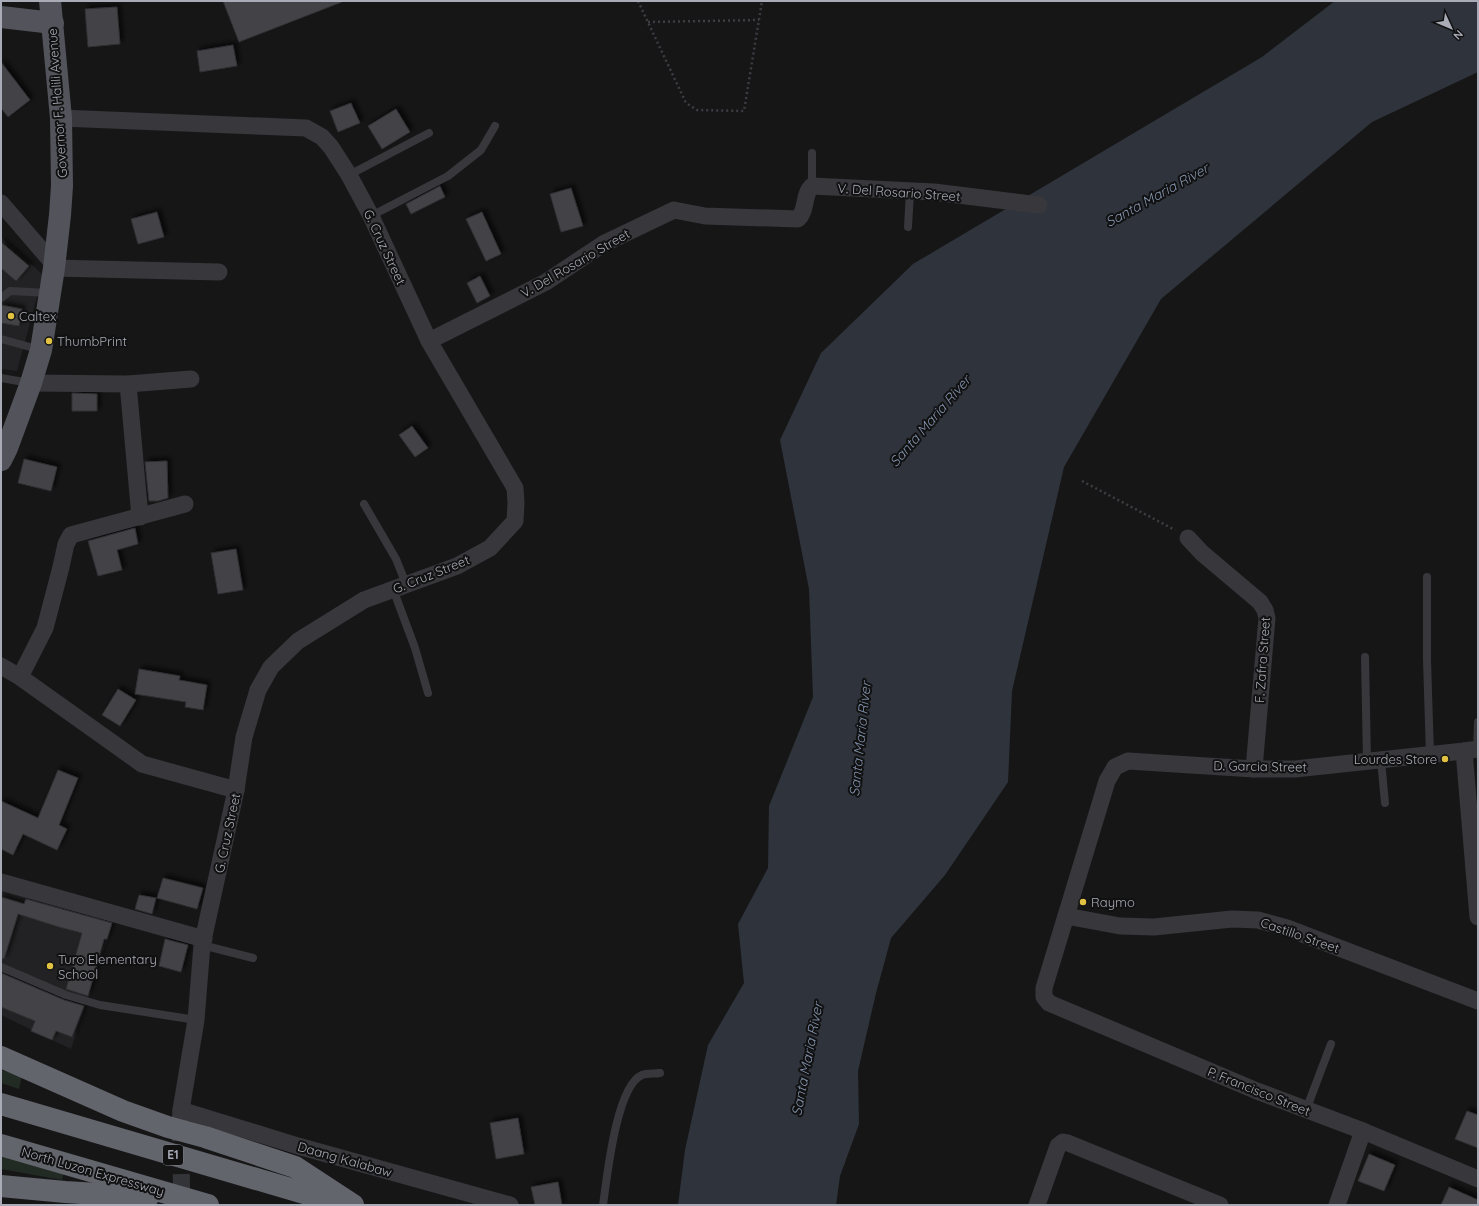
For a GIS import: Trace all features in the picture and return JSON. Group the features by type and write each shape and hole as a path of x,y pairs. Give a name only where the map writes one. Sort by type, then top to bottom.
{"highway":[{"path":"1,1057 123,1111 168,1127 205,1137 295,1167 354,1205"},
{"name":"E1","path":"1,1104 345,1205"},
{"name":"North Luzon Expressway","path":"1,1145 208,1205"},
{"path":"1,1186 65,1192 187,1199"}],"main road":[{"path":"1,7 9,1"},
{"name":"Governor F. Halili Avenue","path":"1,460 7,448 31,383 41,350 54,268 62,186 61,118 50,1"},
{"path":"1,17 53,23"}],"street":[{"name":"G. Cruz Street","path":"61,118 306,128 322,137 331,147 348,174 371,216 429,341 515,488 515,521 490,548 457,566 364,600 298,641 272,667 258,690 244,737 236,790 203,942 196,1020 180,1117"},
{"name":"V. Del Rosario Street","path":"429,341 546,282 603,244 674,210 705,216 798,219 801,216 808,191 812,186 934,192 1040,205"},
{"path":"1,203 51,261 54,268 219,272"},
{"path":"31,383 128,384 191,379"},
{"path":"128,384 140,516"},
{"path":"20,677 45,628 66,544 71,535 185,504"},
{"name":"F. Zafra Street","path":"1188,538 1202,553 1260,602 1265,610 1267,618 1254,769"},
{"path":"1,666 20,677 142,764 236,790"},
{"path":"1473,750 1478,917"},
{"name":"D. Garcia Street","path":"1066,916 1107,781 1115,767 1128,761 1254,769 1295,769 1473,750"},
{"path":"1,882 203,942"},
{"name":"P. Francisco Street","path":"1066,916 1044,988 1044,997 1049,1003 1257,1091 1362,1131 1478,1178"},
{"name":"Castillo Street","path":"1066,916 1120,926 1154,927 1232,919 1258,920 1287,928 1478,1001"},
{"name":"Daang Kalabaw","path":"180,1117 306,1148 510,1205"},
{"path":"1337,1205 1362,1131"},
{"path":"1037,1205 1058,1146 1063,1142 1220,1205"}],"lane":[{"path":"371,216 448,176 481,150 495,126"},
{"path":"348,174 429,133"},
{"path":"812,153 812,186"},
{"path":"908,227 910,192"},
{"path":"1,298 10,290 49,294"},
{"path":"1,339 41,350"},
{"path":"1,378 31,383"},
{"path":"364,504 396,559 399,586 428,693"},
{"path":"1427,577 1427,660 1430,755"},
{"path":"1365,657 1374,761 1385,803"},
{"path":"1473,750 1478,722"},
{"path":"203,942 253,958"},
{"path":"1,967 66,995 100,1005 196,1020"},
{"path":"1306,1110 1331,1044"},
{"path":"603,1205 618,1115 626,1094 633,1082 642,1075 660,1073"}],"path":[{"path":"638,1 686,103 697,110 744,111 762,1"},
{"path":"648,22 759,20"},
{"path":"1082,481 1166,524 1188,538"}],"shaded area":[{"path":"1,237 43,275 17,371 1,369"},
{"name":"Turo Elementary School","path":"1,882 115,916 71,1049 1,1015"},
{"path":"1,1070 22,1076 19,1089 1,1083"},
{"path":"1,1155 64,1173 62,1180 1,1169"}],"water":[{"name":"Santa Maria River","path":"1335,1 1478,1 1478,72 1372,122 1161,299 1064,467 1012,691 1008,782 945,875 891,938 876,993 858,1071 859,1124 840,1176 836,1205 678,1205 685,1150 708,1045 744,983 738,924 768,868 769,806 813,697 809,589 780,440 821,353 913,264 1262,57"}],"building":[{"path":"223,1 342,1 342,2 239,42"},
{"path":"117,7 120,44 88,47 85,9"},
{"path":"233,45 237,66 200,72 197,51"},
{"path":"1,62 30,100 8,117 1,108"},
{"path":"351,103 360,123 338,132 330,111"},
{"path":"396,109 410,132 382,149 368,126"},
{"path":"440,186 445,197 411,214 406,204"},
{"path":"571,188 583,226 561,232 550,194"},
{"path":"157,212 164,237 138,244 131,219"},
{"path":"482,212 501,254 486,261 466,219"},
{"path":"1,242 29,266 16,281 1,268"},
{"path":"480,276 490,296 477,303 467,283"},
{"name":"Caltex","path":"1,305 22,309 19,326 1,323"},
{"path":"72,393 97,394 97,411 72,411"},
{"path":"412,426 428,448 415,457 399,435"},
{"path":"24,459 57,467 51,491 18,483"},
{"path":"167,461 168,498 158,501 149,501 145,462"},
{"path":"135,528 138,544 117,550 122,570 98,576 88,541"},
{"path":"236,549 243,590 218,594 211,553"},
{"path":"139,669 180,676 179,680 207,685 203,710 185,707 186,702 135,694"},
{"path":"118,689 136,700 120,726 102,715"},
{"path":"58,770 78,778 59,825 67,829 57,850 23,834 13,855 1,849 1,801 38,818"},
{"path":"163,878 203,888 197,909 157,898"},
{"path":"139,895 156,898 152,914 135,909"},
{"path":"1,897 24,904 26,899 112,923 107,939 104,939 88,996 66,989 82,933 18,914 4,959 1,958"},
{"path":"165,939 188,945 181,972 159,966"},
{"path":"1,973 64,1000 84,1006 72,1037 56,1031 52,1040 31,1031 35,1021 1,1007"},
{"path":"1467,1111 1478,1115 1478,1148 1455,1139"},
{"path":"518,1118 524,1154 496,1159 490,1123"},
{"path":"1369,1154 1395,1165 1384,1191 1358,1181"},
{"path":"558,1182 562,1205 535,1205 531,1187"},
{"path":"1449,1187 1478,1200 1478,1205 1441,1205"}],"tunnel":[{"path":"180,1124 182,1205"}],"place":[{"name":"Caltex","path":"11,316"},
{"name":"ThumbPrint","path":"49,341"},
{"name":"Lourdes Store","path":"1445,759"},
{"name":"Raymo","path":"1083,902"},
{"name":"Turo Elementary School","path":"50,966"}]}
